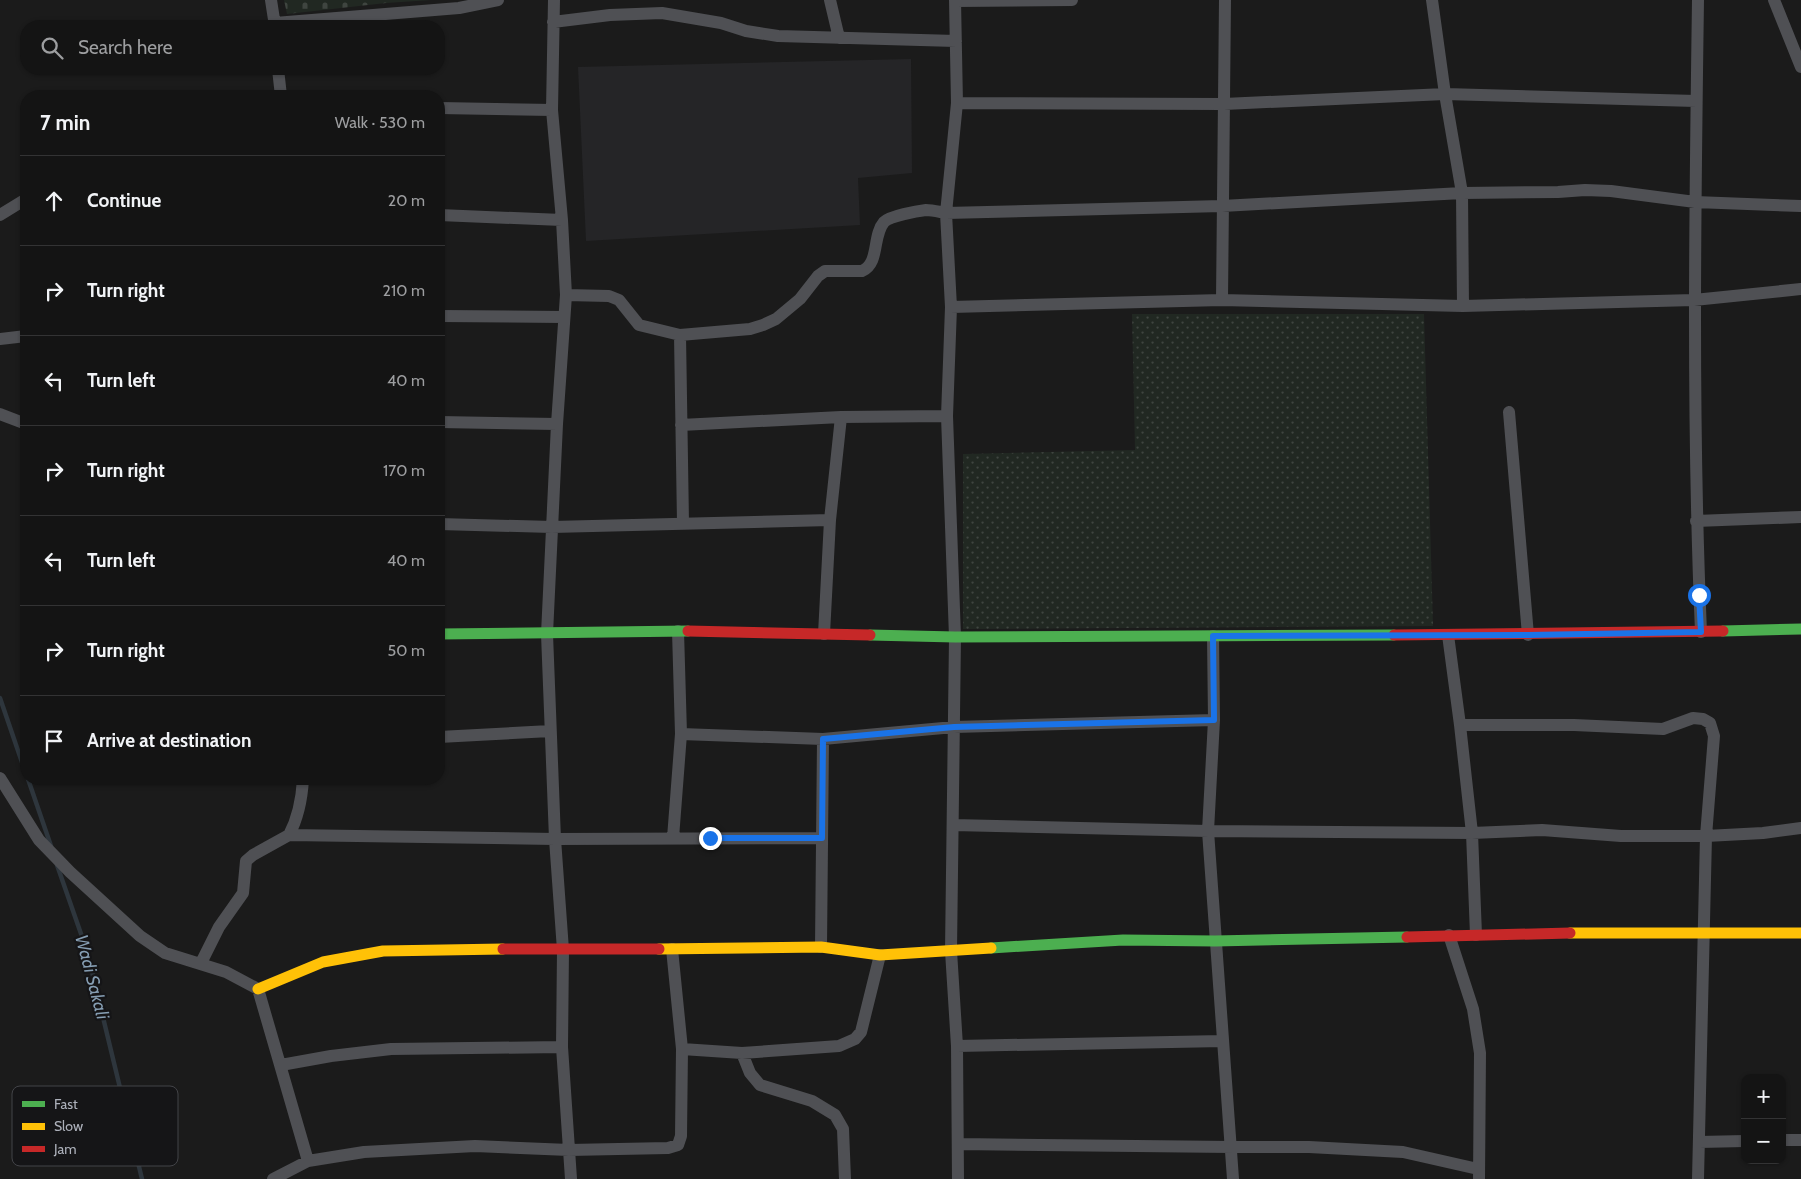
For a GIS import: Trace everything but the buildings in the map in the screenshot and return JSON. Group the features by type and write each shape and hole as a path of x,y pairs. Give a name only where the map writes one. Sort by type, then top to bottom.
{"street":[{"path":"271,0 274,20"},
{"path":"329,20 459,8 498,0"},
{"path":"554,0 552,110 562,220 566,295 557,424 547,634 555,839 563,950 562,1047 571,1179"},
{"path":"830,0 839,38"},
{"path":"958,1179 957,1046 951,951 955,637 947,416 951,307 946,212 957,103 955,1 1072,0"},
{"path":"1222,300 1225,0"},
{"path":"1426,0 1438,0"},
{"path":"1432,0 1445,94 1462,193 1462,306"},
{"path":"1698,0 1694,300 1696,521 1701,632"},
{"path":"1774,0 1801,67"},
{"path":"553,22 610,15 662,13 721,23 746,31 778,36 956,41"},
{"path":"279,75 280,90"},
{"path":"957,103 1224,104 1445,94 1696,101"},
{"path":"445,108 552,110"},
{"path":"566,295 608,296 619,300 639,325 680,335 750,329 776,319 800,299 818,276 825,271 862,271 867,269 871,265 874,249 884,223 891,218 926,210 946,212 1222,206 1462,193 1585,190 1611,191 1695,202 1801,206"},
{"path":"0,215 20,203"},
{"path":"445,215 562,220"},
{"path":"951,307 1222,300 1462,306 1694,300 1801,289"},
{"path":"445,316 564,317"},
{"path":"680,335 683,523"},
{"path":"0,339 20,337"},
{"path":"1509,412 1528,635"},
{"path":"0,414 20,422"},
{"path":"680,424 841,417 947,416"},
{"path":"824,634 830,520 841,417"},
{"path":"445,422 557,424"},
{"path":"1696,521 1801,517"},
{"path":"445,524 552,526 830,520"},
{"path":"445,634 678,631 955,637 1528,635 1801,629"},
{"path":"673,838 680,734 678,631"},
{"path":"1448,635 1472,832 1476,934"},
{"path":"1213,636 1214,720 1208,831 1233,1179"},
{"path":"1460,725 1574,725 1663,729 1693,718 1703,719 1710,723 1714,736 1706,836 1698,1179"},
{"path":"680,734 823,739 954,727 1214,720"},
{"path":"445,737 550,731"},
{"path":"820,947 823,739"},
{"path":"0,778 39,840 70,872 154,947 176,958 201,963 226,972 258,989 308,1162"},
{"path":"289,835 293,827 302,785"},
{"path":"953,825 1208,831 1472,832 1542,830 1621,836 1706,836 1763,833 1801,828"},
{"path":"201,963 219,927 243,893 246,861 253,855 289,835 555,839 822,838"},
{"path":"258,989 323,962 383,951 820,947 880,955 1123,940 1215,941 1476,934 1801,933"},
{"path":"958,1144 1309,1146 1403,1152 1478,1174 1480,1053 1474,1009 1449,935"},
{"path":"273,1179 308,1162 364,1152 475,1146 570,1150 668,1148 678,1145 681,1136 682,1049 672,949"},
{"path":"682,1049 742,1053 839,1046 855,1039 861,1032 880,955"},
{"path":"957,1046 1223,1041"},
{"path":"281,1065 331,1056 392,1049 562,1047"},
{"path":"742,1053 750,1073 760,1085 812,1102 835,1115 843,1129 844,1179"},
{"path":"1786,1140 1801,1140"},
{"path":"1699,1142 1741,1141"}],"shaded area":[{"path":"911,59 912,173 858,178 860,225 586,241 578,67"}],"green space":[{"path":"284,0 431,0 287,14"},
{"path":"1132,314 1424,314 1433,626 963,629 963,454 1135,450"}],"waterway":[{"name":"Wadi Sakali","path":"0,698 20,756"},
{"name":"Wadi Sakali","path":"30,785 51,846"},
{"name":"Wadi Sakali","path":"57,865 87,951 120,1086"},
{"name":"Wadi Sakali","path":"139,1166 142,1179"}],"traffic: fast":[{"path":"1723,631 1801,629"},
{"path":"445,634 688,631"},
{"path":"870,635 955,637 1394,635"},
{"path":"991,948 1123,940 1215,941 1407,937"}],"traffic: slow":[{"path":"1570,933 1801,933"},
{"path":"659,949 821,947 880,955 991,948"},
{"path":"258,989 323,962 383,951 503,949"}],"traffic: jam":[{"path":"688,631 870,635"},
{"path":"1394,635 1723,631"},
{"path":"1407,937 1570,933"},
{"path":"503,949 659,949"}],"route":[{"path":"710,838 822,838 823,739 954,727 1214,720 1213,636 1528,635 1701,632 1699,595"}]}
